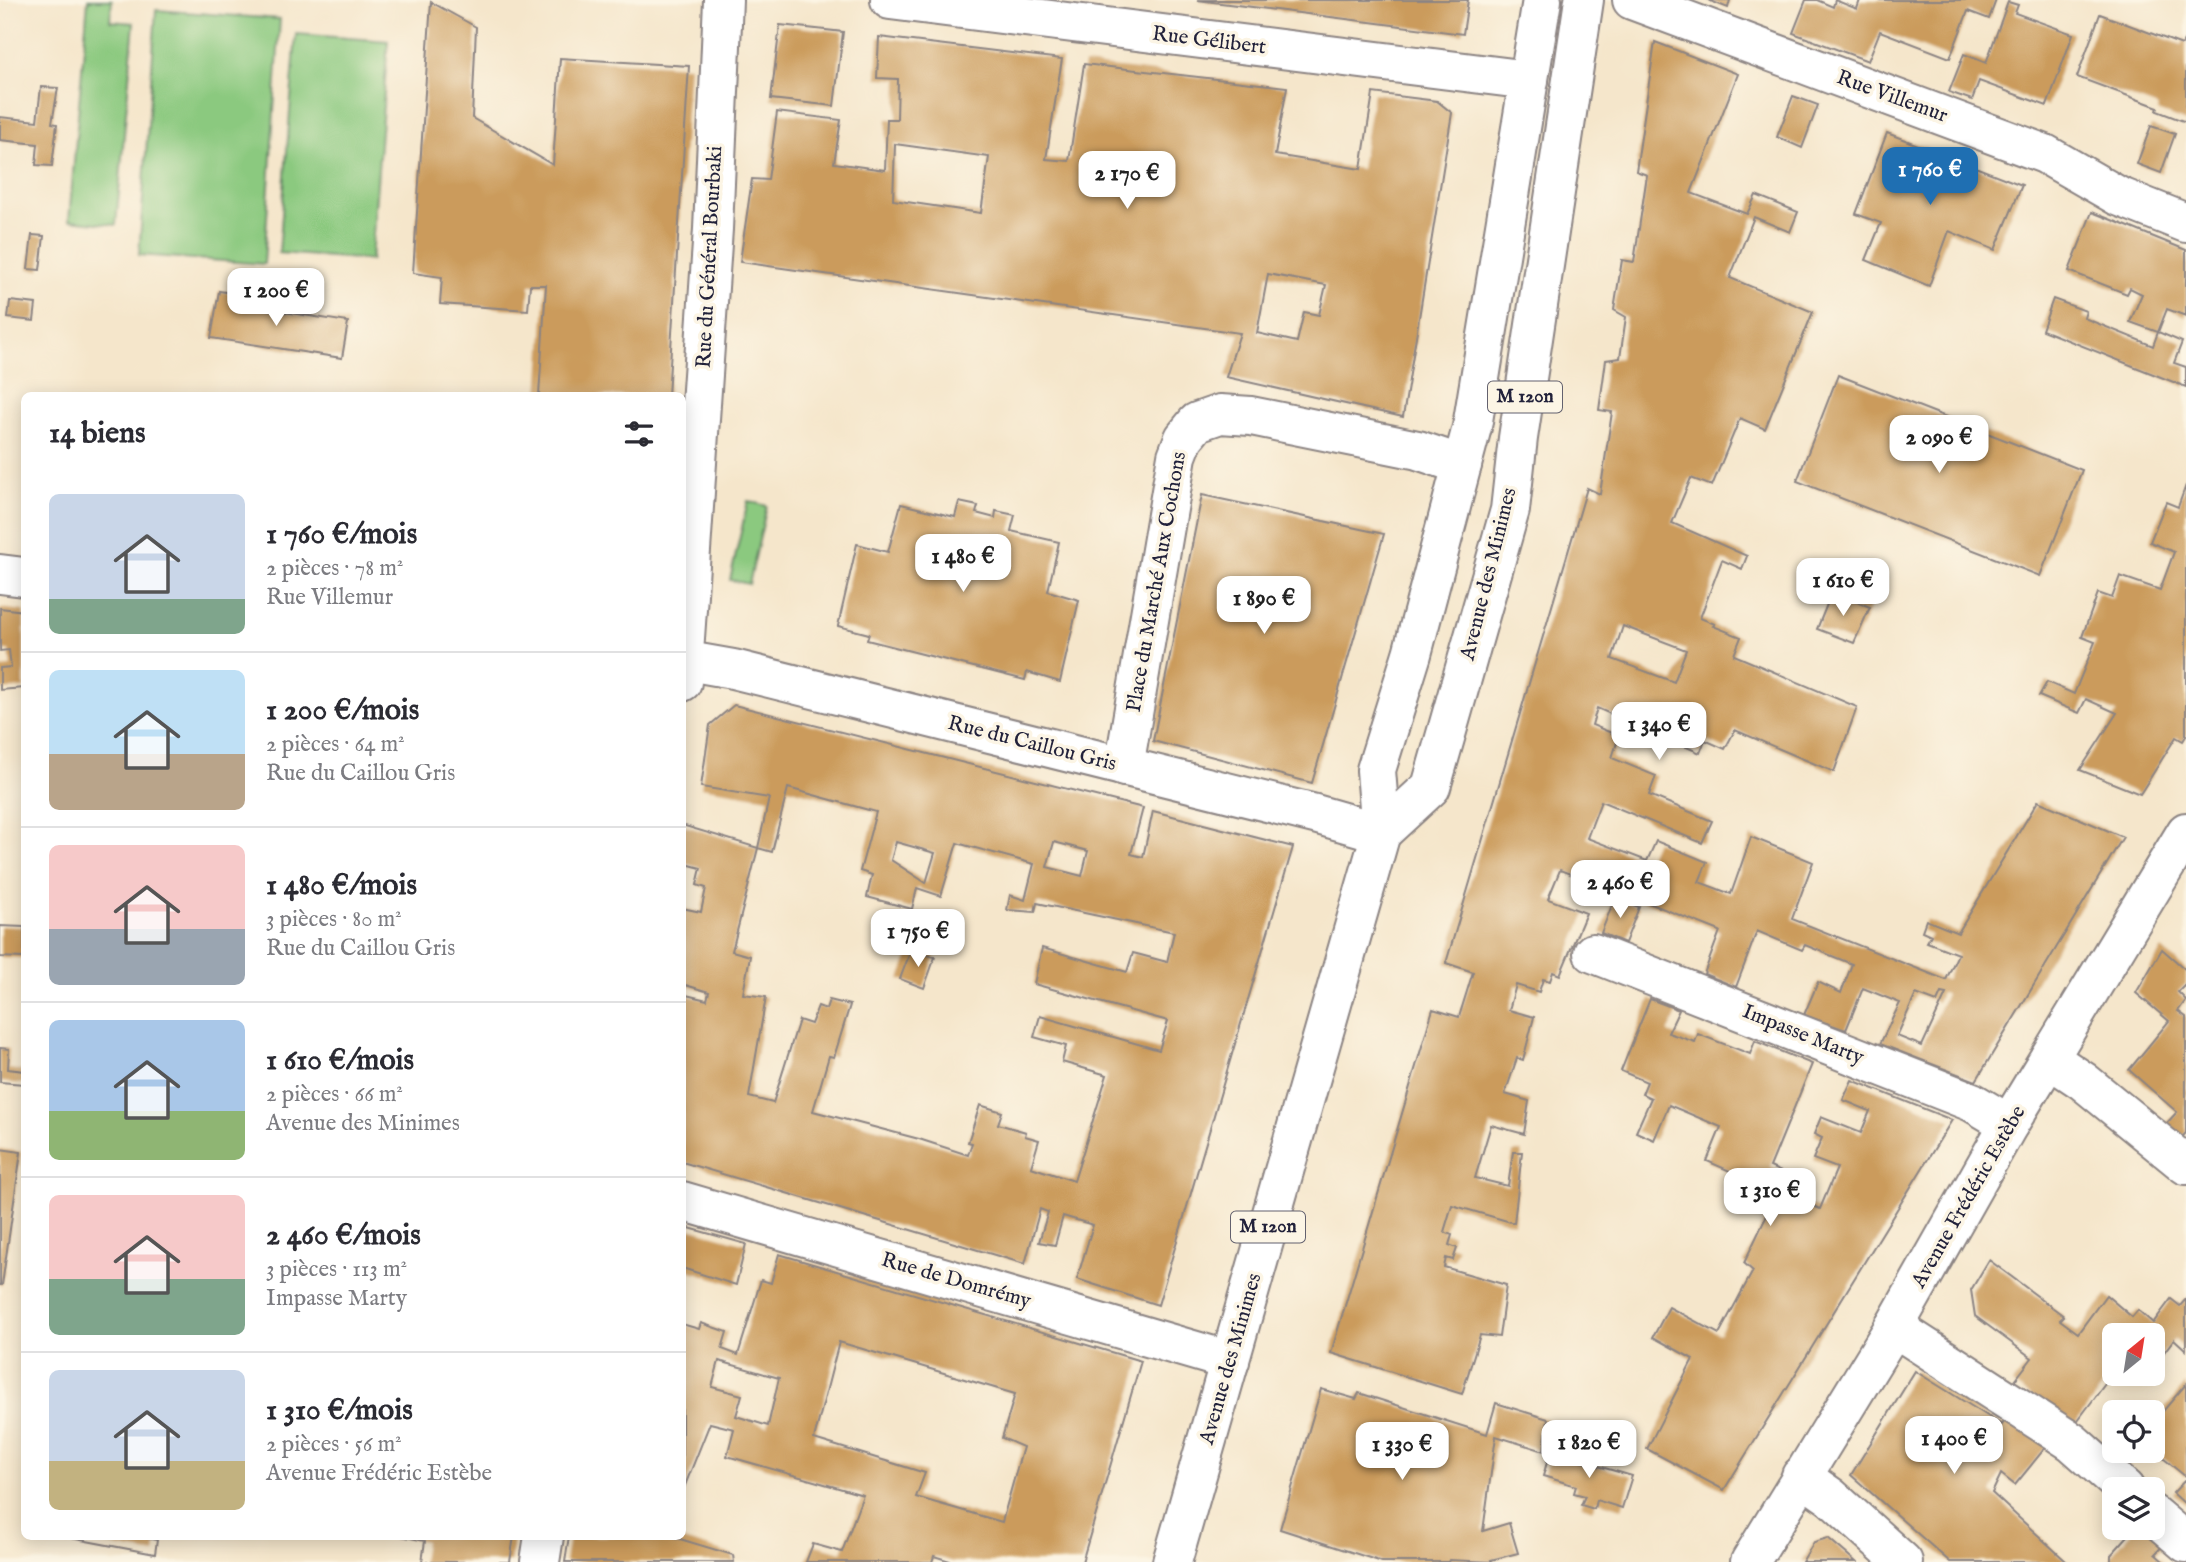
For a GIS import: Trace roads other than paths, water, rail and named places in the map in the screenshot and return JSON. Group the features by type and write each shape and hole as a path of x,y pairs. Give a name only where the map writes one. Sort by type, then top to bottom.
{"street":[{"name":"Rue du Général Bourbaki","path":"686,623 713,229 723,0"},
{"name":"Rue Gélibert","path":"890,0 1529,80"},
{"name":"Avenue des Minimes","path":"1172,1562 1381,833 1376,770 1412,654 1472,427 1542,0"},
{"name":"Avenue des Minimes","path":"1381,833 1431,787 1510,510 1518,438 1584,0"},
{"name":"Rue Villemur","path":"1632,0 2045,154 2118,196 2186,223"},
{"name":"Place du Marché Aux Cochons","path":"1124,767 1177,456 1184,438 1197,422 1220,414 1251,416 1418,450 1462,465"},
{"path":"0,574 21,577"},
{"name":"Rue du Caillou Gris","path":"686,667 733,669 1315,814 1381,833"},
{"name":"Avenue Frédéric Estèbe","path":"1751,1562 1894,1327 2009,1124 2186,832"},
{"name":"Impasse Marty","path":"1593,953 1972,1102 2009,1124"},
{"path":"2050,1059 2083,1081 2186,1166"},
{"name":"Rue de Domrémy","path":"686,1202 1230,1361"},
{"path":"1894,1327 2072,1442 2111,1477"},
{"path":"1801,1476 1831,1497 1903,1562"},
{"path":"2165,1525 2186,1543"},
{"path":"540,1562 543,1540"}]}
